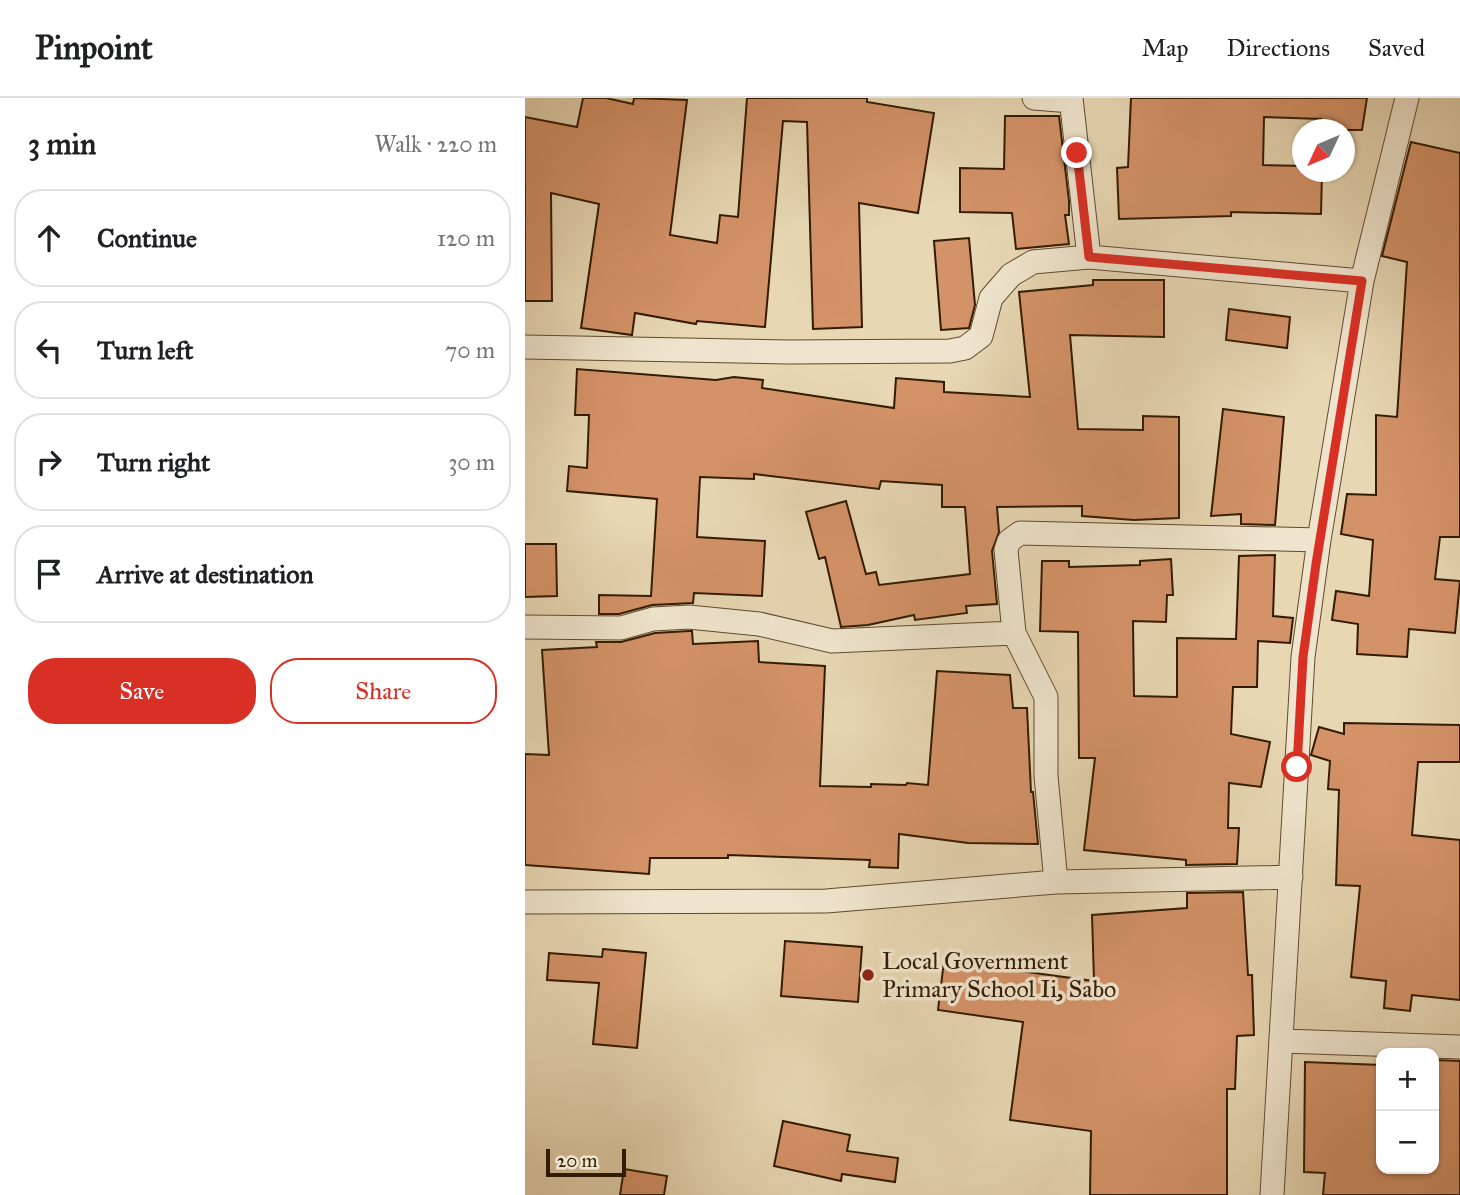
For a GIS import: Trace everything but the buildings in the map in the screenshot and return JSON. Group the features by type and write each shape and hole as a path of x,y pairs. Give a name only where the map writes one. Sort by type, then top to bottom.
{"street":[{"path":"1034,98 1071,100 1089,257"},
{"path":"1272,1195 1283,1041 1303,657 1319,540 1362,281 1407,98"},
{"path":"525,347 788,352 950,351 965,348 981,336 991,298 1011,275 1033,262 1089,257 1362,281"},
{"path":"1056,882 1046,776 1046,697 1014,633 1006,550 1010,541 1020,533 1319,540"},
{"path":"525,626 621,628 653,619 689,617 759,624 832,641 1014,633"},
{"path":"525,902 826,901 1056,882 1291,877"},
{"path":"1283,1041 1460,1047"}],"place":[{"name":"Local Government Primary School Ii, Sabo","path":"868,975"}],"route":[{"path":"1077,153 1089,257 1362,281 1319,540 1303,657 1297,767"}]}
